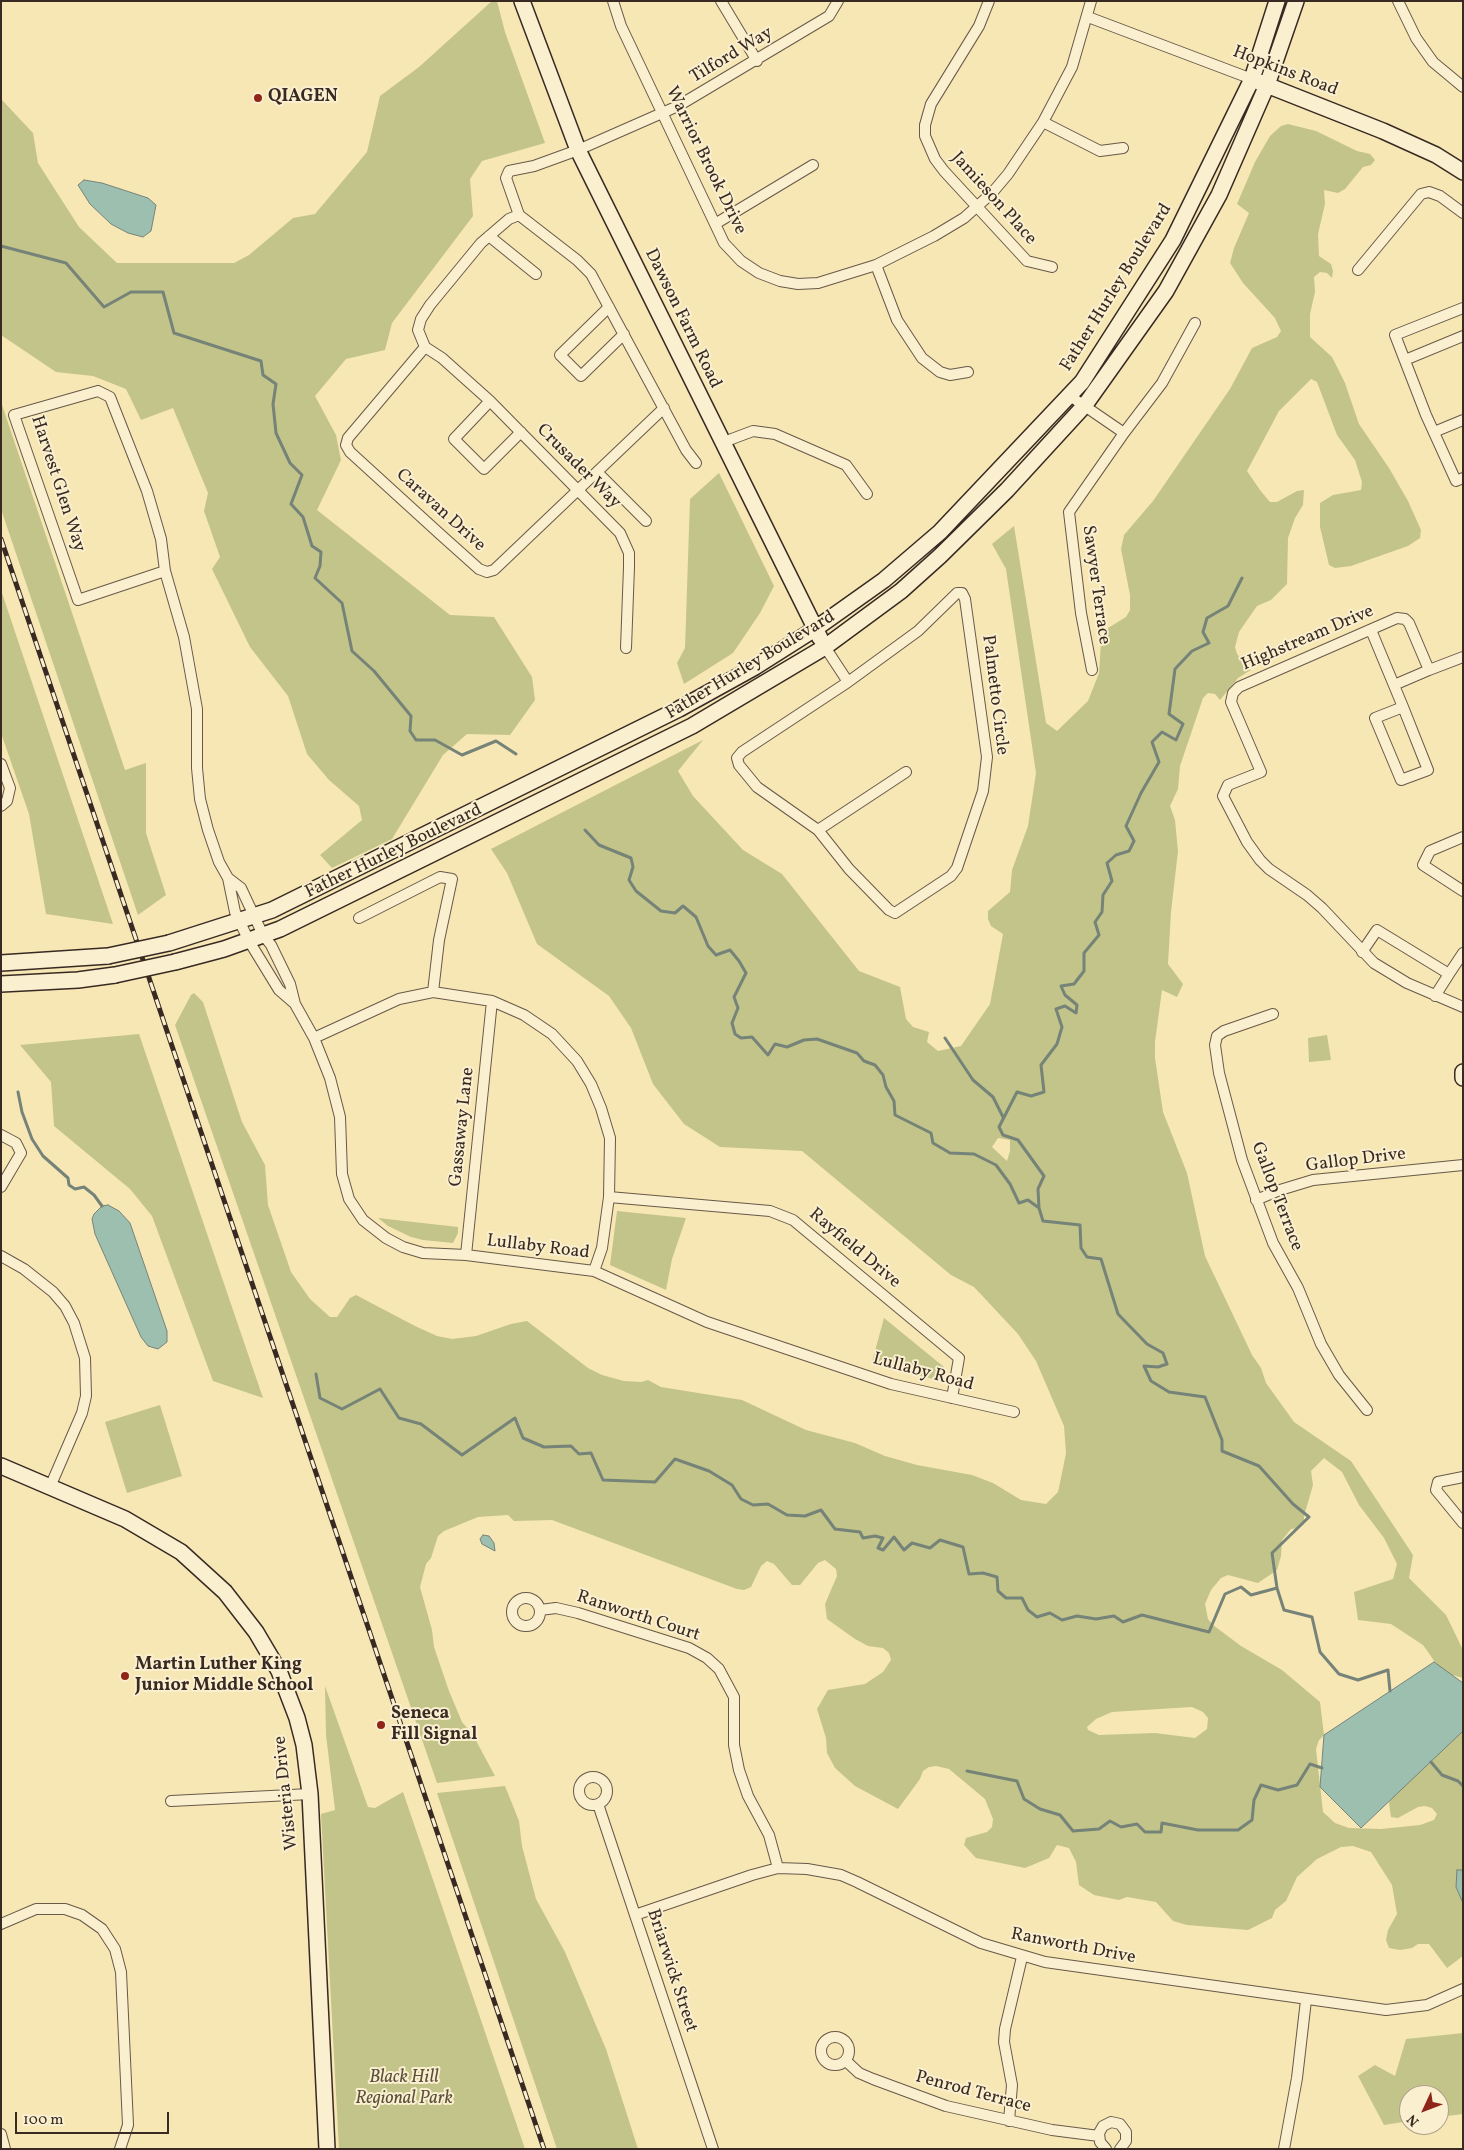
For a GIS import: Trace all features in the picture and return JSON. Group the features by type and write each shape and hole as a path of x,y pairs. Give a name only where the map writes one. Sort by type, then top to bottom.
{"main road":[{"name":"Dawson Farm Road","path":"522,1 578,150 721,442 825,647"},
{"name":"Father Hurley Boulevard","path":"1,963 108,956 169,942 246,919 679,709 754,667 815,629 884,580 940,532 1070,396 1099,356 1173,240 1252,79 1277,1"},
{"name":"Father Hurley Boulevard","path":"1,984 78,980 115,975 176,962 256,938 330,905 692,726 825,647 901,591 940,556 1006,490 1085,405 1166,291 1220,195 1267,85 1296,1"},
{"name":"Hopkins Road","path":"1252,79 1383,130 1436,155 1463,172"},
{"path":"1463,1072 1463,1078"},
{"name":"Wisteria Drive","path":"1,1466 125,1519 164,1540 181,1552 225,1592 256,1632 279,1671 297,1718 304,1745 310,1794 327,2149"}],"street":[{"name":"Warrior Brook Drive","path":"614,1 621,26 724,242 740,261 759,273 780,281 798,284 818,283 876,265 934,236 976,208 1008,174 1043,122 1072,67 1088,17 1091,1"},
{"path":"721,1 757,61"},
{"name":"Tilford Way","path":"578,150 678,106 757,61 829,16 836,8 838,1"},
{"name":"Jamieson Place","path":"989,1 978,26 931,104 924,125 925,136 935,159 976,208 1027,261 1052,267"},
{"path":"1398,1 1416,38 1433,62 1463,87"},
{"name":"Hopkins Road","path":"1088,17 1252,79"},
{"path":"1043,122 1100,151 1123,148"},
{"path":"578,150 534,166 509,171 506,178 519,215 584,266 591,274 686,450 696,463"},
{"path":"715,224 813,166"},
{"path":"1358,270 1421,194 1429,192 1440,196 1463,214"},
{"path":"425,347 419,336 421,319 470,254 510,219 519,215"},
{"path":"490,236 536,274"},
{"path":"876,265 897,320 922,358 940,372 950,375 968,372"},
{"path":"609,307 560,355 581,376 624,334"},
{"path":"1463,308 1395,335 1456,481 1463,478"},
{"name":"Sawyer Terrace","path":"1092,670 1081,613 1069,512 1124,433 1162,383 1195,323"},
{"path":"1405,360 1463,336"},
{"name":"Crusader Way","path":"425,347 442,358 490,401 620,533 629,553 626,648"},
{"name":"Caravan Drive","path":"425,347 348,438 346,445 350,452 460,552 479,569 487,572 494,570 578,489 598,473 664,408"},
{"name":"Harvest Glen Way","path":"165,571 78,600 14,415 91,392 98,391 107,394 147,491 161,539 165,571 184,637 197,709 200,799 210,838 256,938"},
{"path":"1070,396 1124,433"},
{"path":"490,401 454,439 484,469 521,432"},
{"path":"1434,432 1463,420"},
{"path":"721,442 753,431 775,434 846,465 867,494"},
{"path":"598,473 646,521"},
{"name":"Palmetto Circle","path":"957,593 962,593 965,599 987,757 982,791 957,868 951,876 896,913 889,910 849,869 818,830 757,788 737,758 742,752 848,682 918,631 957,593"},
{"name":"Highstream Drive","path":"1429,670 1410,623 1405,619 1397,618 1239,686 1232,693 1231,702 1261,772 1228,785 1224,790 1223,796 1248,842 1268,869 1307,895 1322,908 1362,952 1385,970 1435,996 1463,1007"},
{"path":"1371,630 1403,707 1428,770 1401,780 1375,718 1403,707"},
{"path":"825,647 848,682"},
{"path":"1394,685 1463,657"},
{"path":"1,764 10,788 7,801 1,806"},
{"path":"818,830 906,772"},
{"path":"1463,838 1430,851 1423,865 1463,891"},
{"path":"359,918 440,877 452,878 439,940 434,992"},
{"name":"Harvest Glen Way","path":"228,878 241,888 246,919 256,938"},
{"path":"1362,952 1377,930 1449,974"},
{"name":"Lullaby Road","path":"256,938 279,990 295,1004"},
{"name":"Lullaby Road","path":"256,938 271,945 290,984 295,1004 314,1038 330,1078 340,1117 345,1182 349,1199 363,1220 386,1238 403,1247 423,1253 466,1255 594,1271 708,1322 891,1384 1014,1412"},
{"path":"1435,996 1463,953"},
{"path":"314,1038 399,999 434,992 492,1001 524,1015 552,1034 577,1061 591,1084 610,1138 609,1197 602,1248 594,1271"},
{"name":"Gassaway Lane","path":"466,1255 492,1001"},
{"name":"Gallop Terrace","path":"1273,1014 1224,1031 1217,1036 1215,1045 1219,1073 1256,1200 1273,1243 1298,1288 1321,1344 1338,1375 1367,1410"},
{"path":"1,1136 16,1143 21,1153 1,1186"},
{"name":"Gallop Drive","path":"1256,1200 1312,1180 1463,1165"},
{"name":"Rayfield Drive","path":"609,1197 770,1211 792,1220 959,1358 952,1398"},
{"path":"1,1256 24,1269 52,1292 65,1306 74,1323 85,1358 86,1396 82,1413 50,1487"},
{"path":"1463,1477 1438,1482 1436,1490 1463,1523"},
{"name":"Ranworth Court","path":"540,1610 556,1608 689,1648 707,1658 719,1668 734,1697 734,1745 739,1770 748,1796 770,1835 778,1868"},
{"path":"171,1801 310,1794"},
{"name":"Briarwick Street","path":"598,1804 714,2149"},
{"name":"Ranworth Drive","path":"636,1915 778,1868 808,1868 841,1875 965,1937 1022,1957 1063,1965 1306,2000 1394,2010 1426,2005 1463,1988"},
{"path":"1,1924 36,1909 65,1909 82,1915 102,1929 115,1949 121,1972 128,2125 120,2149"},
{"path":"1009,2121 1012,2085 1004,2042 1005,2028 1022,1957"},
{"path":"1284,2149 1297,2078 1306,2000"},
{"name":"Penrod Terrace","path":"846,2061 859,2073 899,2090 967,2112 1099,2136"},
{"path":"1106,2149 1100,2142 1099,2136 1100,2129 1107,2123 1120,2124 1125,2129 1126,2141 1120,2149"},
{"path":"1,2134 5,2149"}],"green space":[{"path":"492,1 497,1 505,32 545,143 482,161 470,179 473,216 392,323 385,350 346,359 315,396 336,435 341,460 317,510 450,615 494,617 532,677 535,700 510,735 467,734 443,755 392,839 332,868 320,855 362,820 359,806 329,780 307,754 288,696 250,647 212,569 220,557 204,511 208,493 173,408 141,420 126,389 93,376 56,372 1,335 1,99 33,133 38,163 79,227 117,263 234,263 249,255 293,218 315,214 367,152 380,96 419,67"},
{"path":"1288,124 1316,131 1357,151 1370,154 1375,160 1371,165 1363,167 1345,189 1338,193 1324,190 1325,204 1318,234 1319,256 1331,264 1333,271 1332,278 1327,273 1320,272 1314,277 1315,292 1310,314 1310,337 1332,357 1345,383 1359,424 1389,468 1408,501 1421,530 1420,538 1408,546 1351,566 1335,568 1329,565 1320,527 1320,503 1333,495 1361,490 1362,482 1355,460 1337,435 1317,382 1311,379 1279,411 1247,471 1270,502 1277,502 1297,491 1304,490 1303,505 1295,518 1288,538 1287,584 1271,600 1257,606 1239,632 1235,647 1237,654 1251,670 1238,678 1220,700 1215,694 1208,693 1203,698 1180,766 1178,789 1170,806 1175,820 1178,851 1171,912 1168,964 1183,984 1177,997 1162,990 1155,1042 1155,1058 1163,1112 1187,1173 1205,1256 1252,1355 1261,1368 1266,1383 1294,1422 1351,1461 1413,1555 1409,1578 1446,1615 1463,1650 1463,1678 1442,1672 1423,1645 1391,1624 1358,1620 1354,1592 1393,1579 1397,1564 1384,1538 1359,1505 1342,1472 1324,1458 1311,1471 1313,1485 1304,1516 1304,1524 1299,1528 1291,1529 1282,1540 1281,1556 1277,1570 1258,1583 1228,1575 1221,1578 1211,1590 1205,1604 1208,1619 1213,1625 1241,1646 1282,1670 1320,1702 1324,1735 1319,1740 1316,1749 1323,1812 1335,1823 1349,1828 1381,1829 1420,1825 1434,1820 1437,1814 1432,1808 1425,1806 1418,1807 1398,1818 1391,1817 1389,1803 1392,1796 1463,1730 1463,1956 1447,1968 1429,1944 1418,1944 1412,1948 1400,1950 1389,1948 1386,1940 1388,1930 1397,1914 1392,1885 1371,1852 1353,1846 1341,1847 1317,1859 1297,1877 1286,1901 1275,1910 1272,1918 1248,1930 1187,1925 1173,1921 1156,1902 1127,1897 1119,1900 1094,1895 1079,1885 1076,1862 1069,1848 1057,1845 1049,1858 1025,1868 976,1858 964,1845 966,1838 987,1832 992,1827 993,1819 985,1799 949,1769 936,1766 929,1767 923,1771 920,1779 898,1809 855,1786 835,1768 827,1753 826,1738 817,1709 828,1690 865,1684 883,1672 891,1660 889,1653 883,1648 868,1646 827,1619 825,1604 837,1576 836,1569 825,1560 818,1563 800,1585 792,1585 774,1564 767,1561 761,1566 751,1587 744,1590 552,1520 514,1521 508,1515 478,1517 444,1531 438,1536 431,1558 426,1564 420,1587 432,1630 434,1647 449,1691 462,1722 473,1735 495,1776 437,1783 175,1025 191,995 194,993 203,1002 242,1122 265,1165 268,1205 291,1272 310,1299 330,1317 337,1317 350,1298 356,1295 415,1326 437,1336 452,1339 476,1336 511,1324 527,1321 588,1368 602,1375 624,1381 641,1382 648,1380 661,1387 742,1400 806,1430 855,1443 885,1456 917,1465 972,1475 993,1483 1021,1500 1046,1504 1058,1492 1066,1453 1064,1426 1036,1361 1018,1334 974,1287 951,1275 802,1151 720,1147 684,1124 653,1084 631,1028 609,996 537,944 507,873 491,849 703,740 678,771 693,796 743,850 782,874 859,971 900,987 906,1019 913,1027 929,1032 927,1042 938,1051 961,1046 990,1004 1003,934 991,926 988,919 988,911 1010,892 1012,870 1028,826 1036,773 1006,569 992,544 1014,526 1046,723 1057,731 1088,701 1099,673 1101,642 1108,628 1126,617 1130,610 1130,595 1121,549 1124,535 1153,501 1230,389 1252,348 1277,337 1281,331 1275,318 1243,283 1230,263 1234,248 1249,213 1237,204 1255,162 1270,136 1281,126","holes":["998,1138 1010,1140 1010,1151 1007,1161 992,1147","1192,1707 1203,1712 1208,1718 1207,1729 1195,1738 1155,1733 1099,1735 1088,1730 1087,1727 1096,1719 1112,1712"]},
{"path":"1,402 125,770 146,763 146,833 166,895 138,915 1,509"},
{"path":"719,473 774,586 760,613 733,653 684,684 677,663 685,648 690,499"},
{"path":"1,590 113,924 46,914 29,814 1,733"},
{"path":"139,1034 263,1398 213,1381 152,1216 130,1189 54,1126 51,1082 20,1045"},
{"path":"1327,1035 1331,1060 1309,1062 1308,1038"},
{"path":"617,1211 686,1218 672,1259 666,1290 610,1265"},
{"path":"378,1218 458,1227 458,1233 453,1243 423,1240 411,1237 388,1226"},
{"path":"884,1318 944,1367 940,1381 872,1362"},
{"path":"160,1405 182,1476 127,1493 105,1422"},
{"name":"Black Hill Regional Park","path":"325,1686 368,1807 375,1808 403,1792 525,2149 339,2149 321,1814 335,1810 326,1735"},
{"path":"505,1786 519,1821 522,1846 536,1899 565,1952 606,2049 638,2149 557,2149 437,1793"},
{"path":"1463,2033 1463,2114 1449,2116 1449,2085 1399,2085 1399,2123 1384,2125 1358,2076 1375,2065 1395,2076 1406,2039"}],"shaded area":[{"path":"84,180 102,183 148,198 156,205 151,231 143,237 128,233 111,224 90,204 78,185"},
{"path":"108,1205 119,1211 130,1223 167,1331 167,1342 158,1349 148,1346 141,1337 95,1234 92,1219 94,1214 102,1206"},
{"path":"483,1535 489,1536 494,1543 495,1551 482,1544 480,1539"},
{"path":"1434,1662 1463,1683 1463,1731 1361,1828 1320,1787 1324,1735"},
{"path":"1457,1870 1463,1870 1463,1903 1456,1887"}],"waterway":[{"path":"1,246 66,263 104,307 131,292 163,292 174,333 261,361 263,375 276,384 273,404 276,433 290,463 302,475 291,504 303,517 312,546 321,552 320,566 315,578 342,603 352,651 374,671 411,716 410,731 416,740 435,740 462,755 496,741 516,754"},
{"path":"1039,1208 1038,1189 1044,1176 1018,1140 1003,1135 999,1127 1017,1092 1031,1096 1044,1092 1041,1065 1057,1044 1062,1027 1056,1009 1065,1006 1076,1013 1077,1005 1065,995 1061,986 1074,984 1084,971 1084,953 1099,935 1095,922 1102,912 1103,895 1112,881 1107,863 1116,855 1129,851 1134,841 1126,826 1141,793 1159,762 1152,742 1162,732 1176,740 1183,724 1169,714 1175,669 1192,651 1209,643 1203,632 1207,618 1228,606 1242,578"},
{"path":"585,830 599,845 631,858 633,867 629,880 636,891 661,911 675,913 683,906 696,917 708,946 716,955 730,950 739,961 746,973 734,997 738,1008 732,1023 735,1034 741,1038 752,1037 768,1055 775,1044 787,1047 804,1040 817,1039 857,1053 864,1061 875,1065 883,1075 886,1087 894,1101 895,1115 931,1133 933,1143 950,1153 974,1154 996,1165 1010,1184 1019,1203 1028,1200 1039,1208 1043,1221 1080,1225 1081,1248 1087,1257 1101,1259 1118,1314 1147,1344 1163,1353 1167,1364 1158,1367 1144,1366 1151,1381 1169,1392 1205,1397 1222,1440 1222,1451 1259,1466 1293,1504 1309,1517 1272,1553 1277,1588 1284,1610 1312,1617 1320,1652 1339,1674 1358,1680 1388,1670 1390,1691"},
{"path":"945,1038 973,1080 993,1097 1003,1117"},
{"path":"18,1092 22,1112 32,1139 43,1156 68,1178 69,1185 75,1189 84,1187 94,1195 102,1206"},
{"path":"316,1374 320,1398 342,1409 380,1389 399,1418 421,1424 462,1455 515,1418 523,1438 544,1447 571,1446 579,1454 591,1453 603,1480 655,1482 675,1459 709,1471 732,1485 741,1499 753,1505 768,1504 787,1515 805,1516 821,1510 835,1529 860,1532 863,1538 875,1536 883,1538 878,1548 883,1550 894,1537 904,1550 912,1543 930,1548 940,1540 963,1547 969,1574 983,1573 997,1577 998,1591 1006,1598 1022,1598 1028,1610 1037,1617 1050,1613 1062,1620 1077,1616 1096,1619 1114,1616 1123,1622 1142,1615 1209,1632 1225,1594 1241,1587 1251,1595 1277,1588"},
{"path":"1431,1762 1442,1775 1458,1781 1463,1786"},
{"path":"967,1771 1017,1781 1024,1799 1040,1809 1060,1815 1073,1831 1099,1829 1110,1821 1121,1827 1137,1824 1145,1832 1161,1832 1162,1823 1198,1830 1238,1830 1252,1820 1254,1800 1261,1785 1278,1790 1297,1785 1310,1764 1322,1768"}],"railway":[{"path":"1,539 544,2149"}],"place":[{"name":"QIAGEN","path":"258,98"},
{"name":"Martin Luther King Junior Middle School","path":"125,1676"},
{"name":"Seneca Fill Signal","path":"381,1725"}]}
